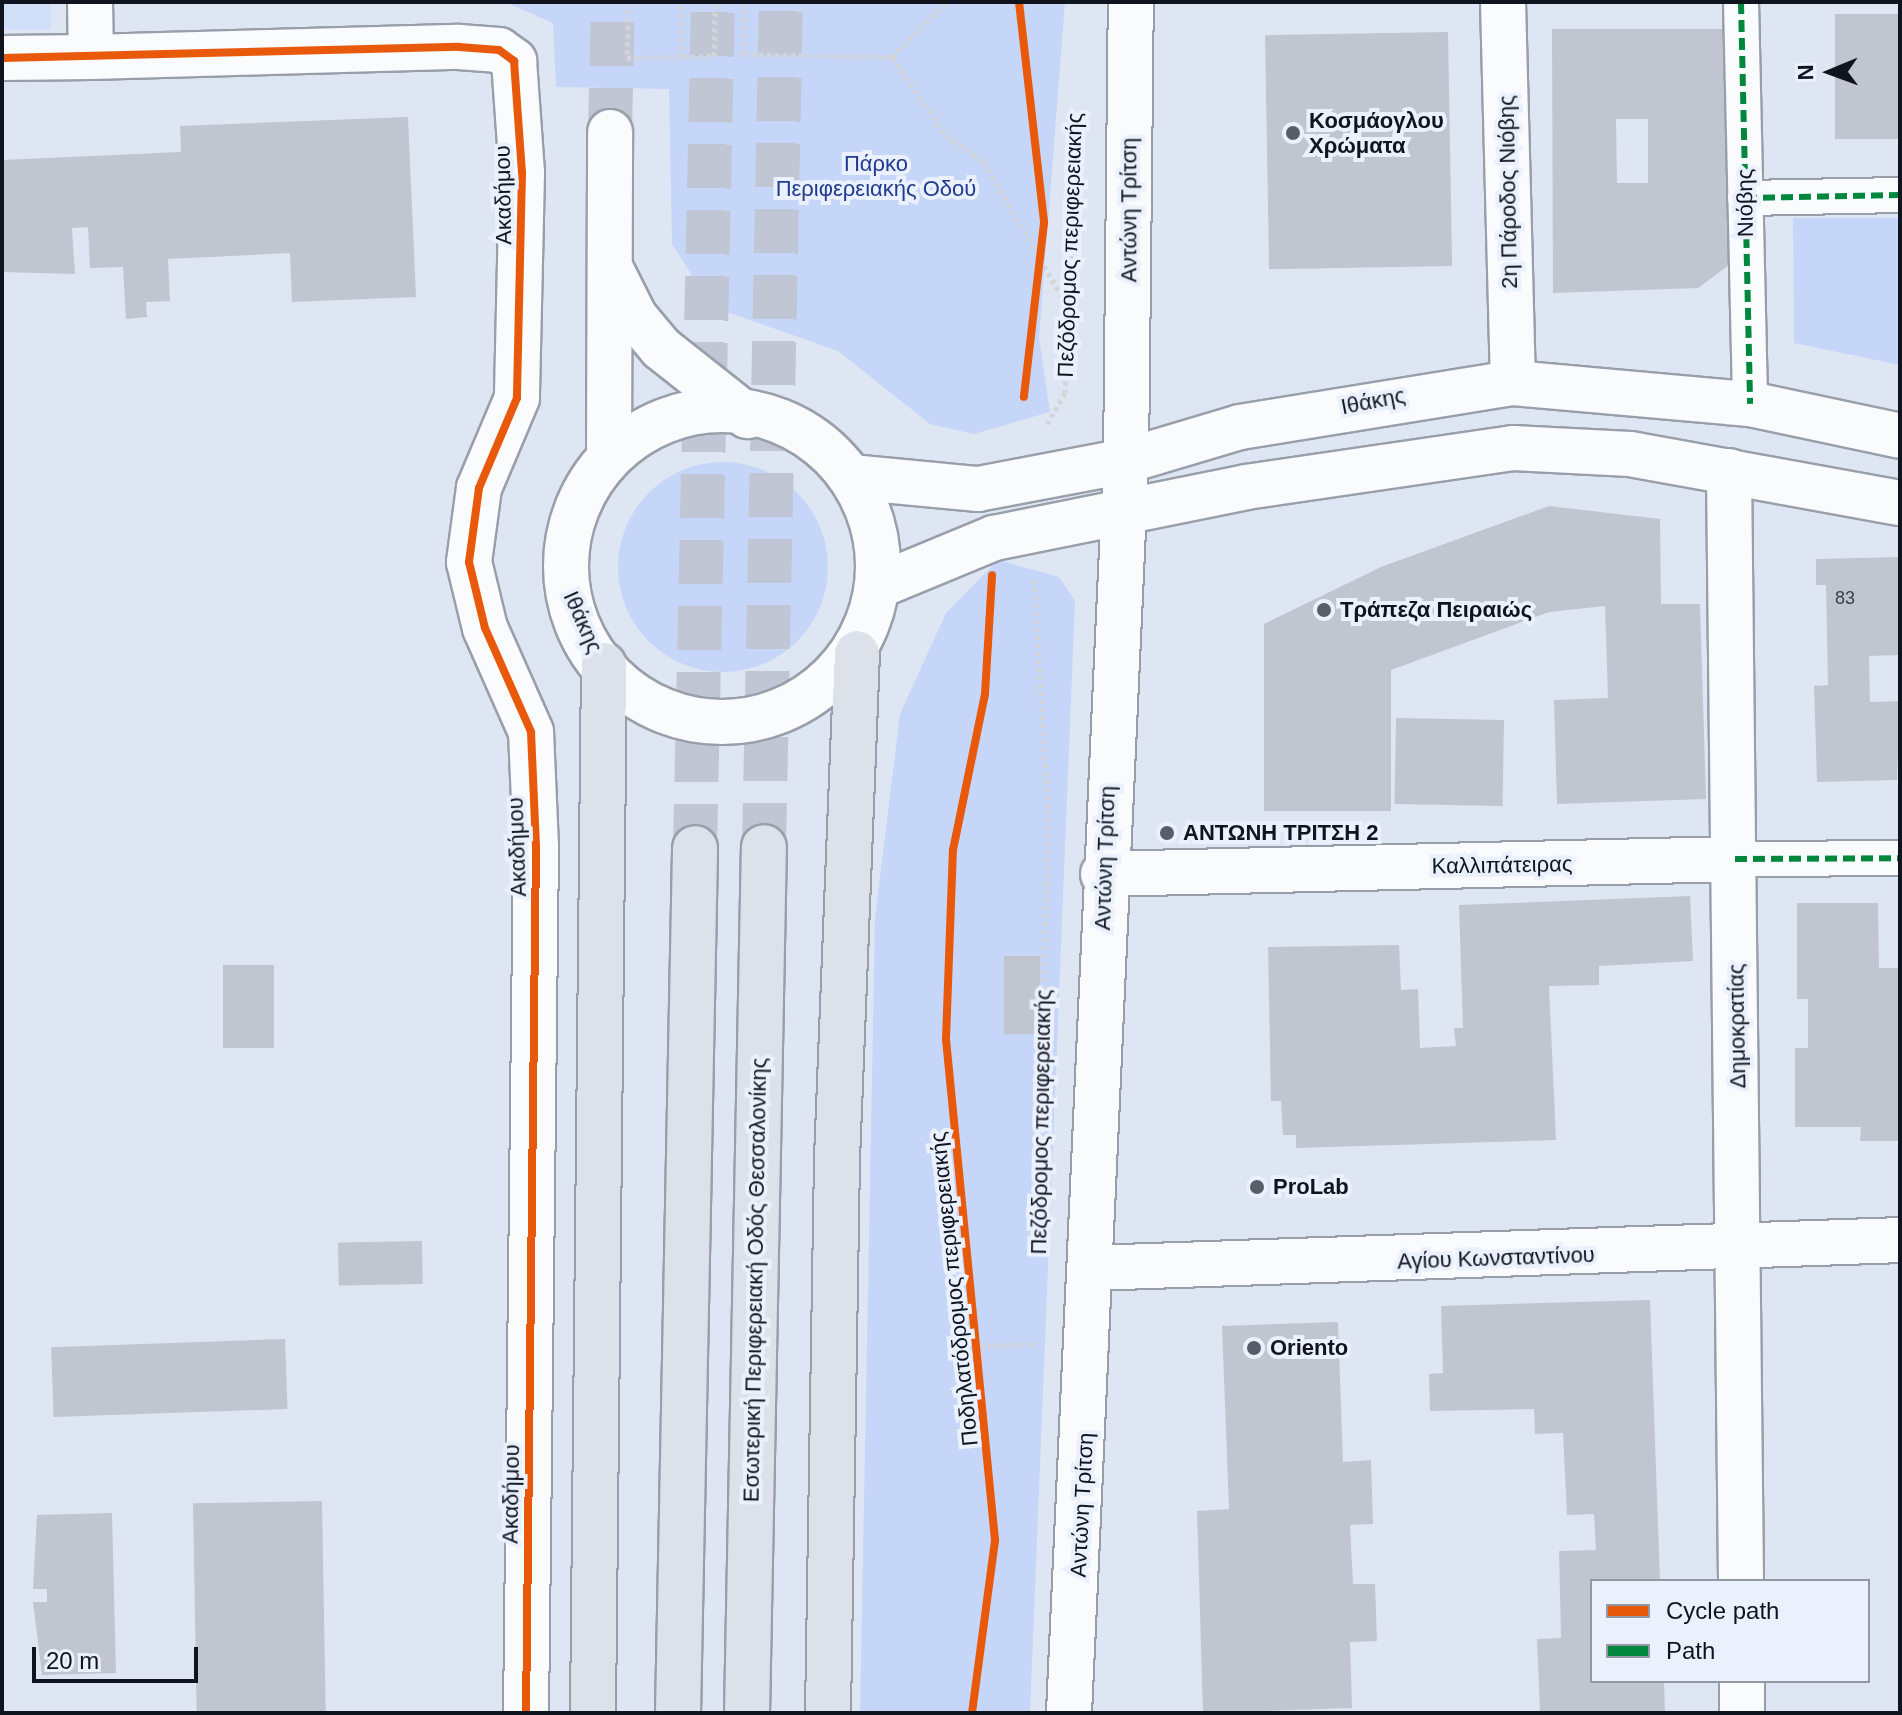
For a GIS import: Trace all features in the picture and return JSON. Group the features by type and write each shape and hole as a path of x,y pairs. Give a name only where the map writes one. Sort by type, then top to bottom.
{"highway":[{"path":"828,1713 837,1159 857,653"},
{"path":"593,1713 604,665"},
{"name":"Εσωτερική Περιφερειακή Οδός Θεσσαλονίκης","path":"747,1713 764,847"},
{"path":"678,1713 695,848"}],"street":[{"path":"90,2 91,57"},
{"name":"Αντώνη Τρίτση","path":"1069,1713 1092,1268 1103,874 1126,461 1131,2"},
{"name":"2η Πάροδος Νιόβης","path":"1503,2 1513,383"},
{"name":"Νιόβης","path":"1741,2 1750,404"},
{"name":"Ακαδήμου","path":"2,58 459,47 499,50 514,61 522,173 517,398 479,488 469,562 485,628 531,732 534,804 526,1713"},
{"path":"609,454 610,132"},
{"path":"1745,198 1900,195"},
{"path":"610,266 635,317 661,348 750,418"},
{"name":"Ιθάκης","path":"851,477 957,490 1034,480 1126,461 1240,427 1513,383 1750,404 1900,436"},
{"name":"Ιθάκης","path":"750,418 819,445 851,477 873,516 878,586 857,653 804,700 729,719 662,706 604,665 573,611 563,552 573,503 609,454 668,420 750,418"},
{"path":"878,586 954,550 1030,531 1246,487 1513,448 1630,454 1900,503"},
{"name":"Δημοκρατίας","path":"1729,471 1740,1249 1741,1579"},
{"name":"Καλλιπάτειρας","path":"1103,874 1900,858"},
{"name":"Αγίου Κωνσταντίνου","path":"1092,1268 1740,1249 1900,1240"},
{"path":"1742,1683 1742,1713"}],"path":[{"path":"629,2 627,58 714,56 715,2"},
{"path":"682,2 682,57"},
{"path":"744,2 743,54 892,57 947,2"},
{"path":"892,57 946,136 984,162 1039,269 1070,312"},
{"path":"1037,283 1042,238"},
{"path":"1035,1360 1036,1328"}],"shaded area":[{"path":"2,2 51,2 51,30 2,30"}],"green space":[{"name":"Πάρκο Περιφερειακής Οδού","path":"505,2 1065,2 1039,338 1050,412 974,434 930,424 838,351 730,313 705,296 672,244 669,89 556,87 553,23"},
{"path":"1793,218 1900,218 1900,365 1794,343"},
{"path":"723,462 763,470 797,493 820,527 828,567 820,607 797,641 763,664 723,672 683,664 649,641 626,607 618,567 626,527 649,493 683,470"},
{"path":"998,560 1059,577 1075,601 1030,1713 860,1713 875,918 900,714 946,613"}],"building":[{"path":"1835,14 1900,14 1900,139 1835,139"},
{"path":"1552,29 1724,29 1729,265 1698,288 1553,293","holes":["1616,119 1648,119 1648,183 1617,183"]},
{"path":"1448,32 1452,266 1269,269 1265,35"},
{"path":"408,117 416,297 292,302 290,253 168,259 170,301 146,302 147,317 126,319 123,267 90,268 88,227 72,228 75,274 2,272 2,160 181,152 180,126"},
{"path":"1549,506 1660,519 1661,604 1700,604 1706,799 1557,804 1554,700 1608,698 1605,606 1549,612 1391,670 1391,811 1264,811 1264,624 1381,567"},
{"path":"1900,557 1900,655 1869,656 1870,702 1900,701 1897,780 1817,782 1814,686 1828,685 1826,585 1816,585 1816,559"},
{"path":"1396,718 1504,720 1502,806 1395,804"},
{"path":"1690,896 1693,961 1599,966 1599,985 1549,986 1556,1140 1296,1148 1296,1135 1283,1135 1281,1101 1271,1101 1268,947 1399,945 1401,990 1418,989 1420,1048 1456,1046 1454,1028 1463,1028 1459,905"},
{"path":"1797,903 1878,903 1879,968 1900,968 1900,1141 1860,1141 1861,1127 1795,1127 1795,1048 1808,1048 1808,999 1797,999"},
{"path":"1004,956 1040,956 1040,1034 1004,1034"},
{"path":"223,965 274,965 274,1048 223,1048"},
{"path":"422,1241 423,1284 339,1285 338,1242"},
{"path":"1650,1300 1660,1579 1590,1579 1590,1683 1664,1683 1665,1713 1540,1713 1537,1639 1561,1638 1559,1551 1596,1550 1594,1514 1567,1515 1563,1433 1535,1434 1534,1409 1430,1411 1429,1374 1443,1373 1441,1306"},
{"path":"1338,1322 1343,1462 1371,1460 1373,1524 1350,1525 1353,1584 1375,1584 1377,1641 1350,1642 1352,1708 1203,1713 1197,1511 1229,1509 1222,1326"},
{"path":"285,1339 287,1409 54,1417 51,1347"},
{"path":"322,1501 326,1713 197,1713 193,1503"},
{"path":"112,1513 116,1673 42,1675 33,1602 47,1602 47,1589 33,1589 37,1515"}],"tunnel":[{"path":"610,132 613,2"},
{"path":"695,848 713,2"},
{"path":"764,847 781,2"}],"marked path":[{"path":"1741,2 1750,404"},
{"path":"1745,198 1900,195"},
{"path":"1735,859 1900,858"}],"cycle path":[{"name":"Πεζόδρομος περιφερειακής","path":"1019,2 1044,223 1024,397"},
{"path":"2,58 459,47 499,50 514,61 522,173 517,398 479,488 469,562 485,628 531,732 536,847 526,1713"},
{"name":"Ποδηλατόδρομος περιφερειακής","path":"972,1713 995,1540 946,1039 953,850 985,694 992,575"}],"place":[{"name":"Κοσμάογλου Χρώματα","path":"1293,133"},
{"name":"Τράπεζα Πειραιώς","path":"1324,610"},
{"name":"ΑΝΤΩΝΗ ΤΡΙΤΣΗ 2","path":"1167,833"},
{"name":"ProLab","path":"1257,1187"},
{"name":"Oriento","path":"1254,1348"}]}
